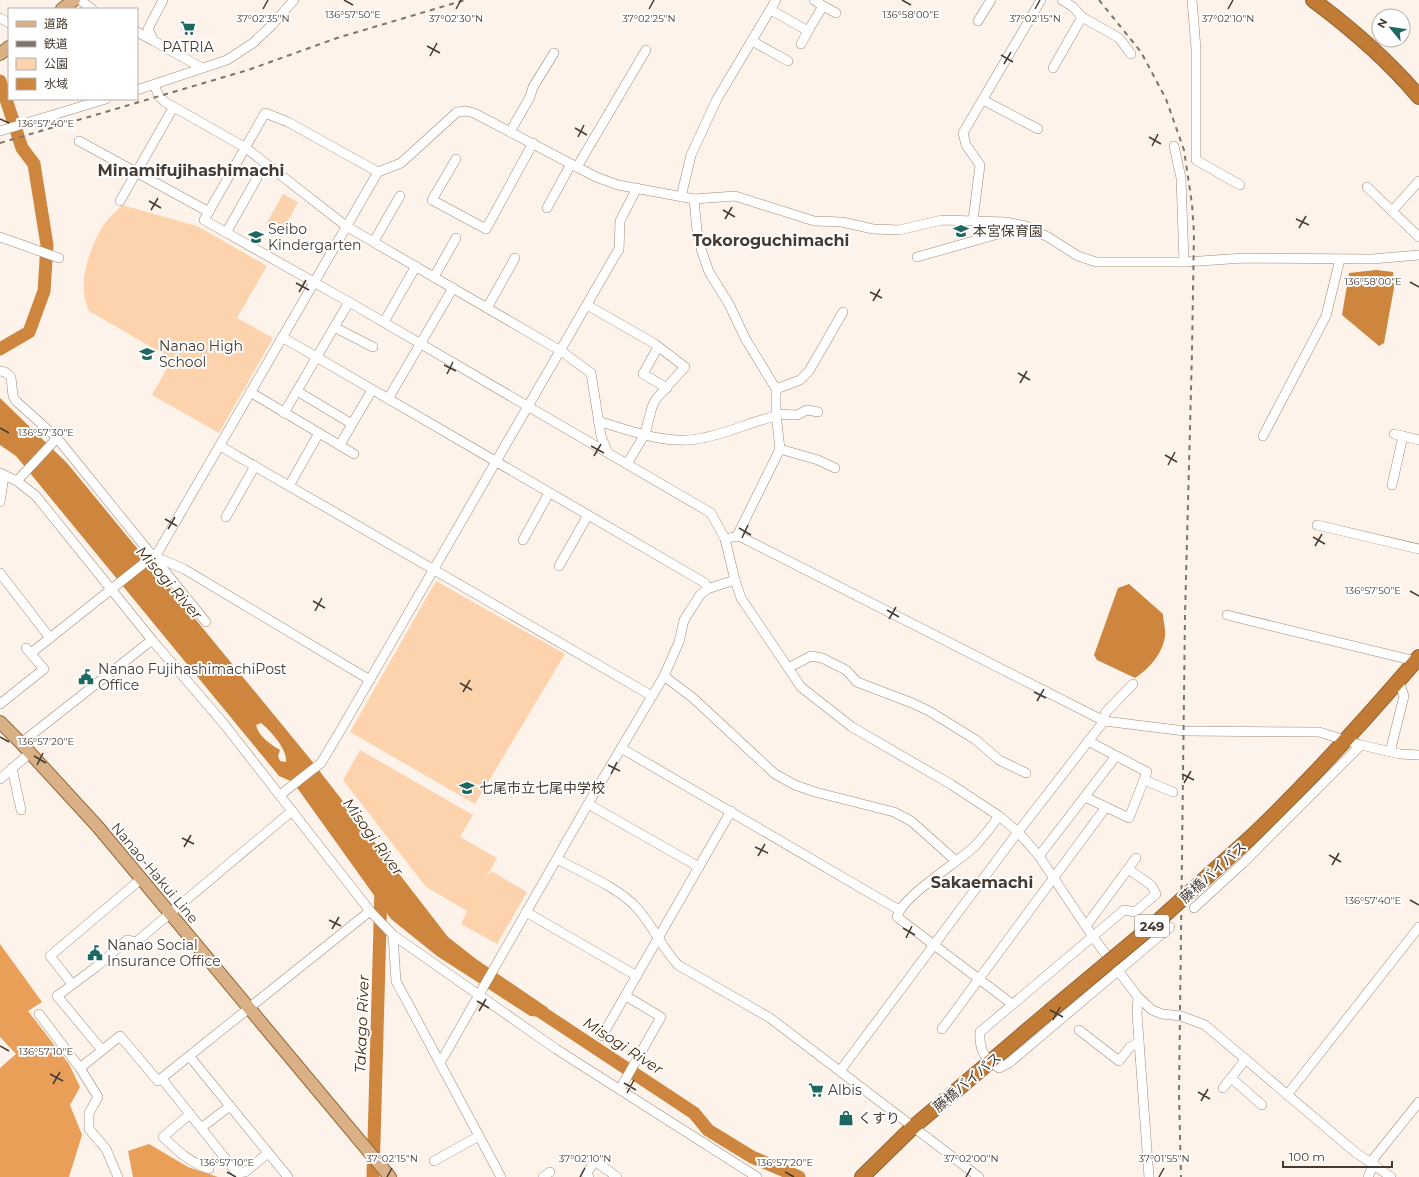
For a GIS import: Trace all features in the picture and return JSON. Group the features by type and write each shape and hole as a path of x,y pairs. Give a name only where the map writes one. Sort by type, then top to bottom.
{"highway":[{"path":"1313,0 1348,27 1416,89"},
{"name":"藤橋バイパス","path":"862,1177 912,1128 1158,921 1250,838 1345,741 1418,660"}],"main road":[{"path":"63,8 74,0"},
{"path":"0,54 8,48"},
{"name":"Nanao-Hakui Line","path":"0,722 98,827 388,1175"}],"street":[{"path":"80,0 91,8"},
{"path":"138,90 227,60 253,43 272,25 294,0"},
{"path":"681,197 691,155 716,99 776,0"},
{"path":"814,0 836,13"},
{"path":"978,21 991,0"},
{"path":"973,220 980,165 966,145 963,133 1041,0"},
{"path":"1062,0 1073,7 1082,17 1119,38 1131,54"},
{"path":"1192,0 1196,49 1196,160 1240,186"},
{"path":"154,41 148,29 159,1"},
{"path":"801,44 823,6"},
{"path":"771,10 808,31"},
{"path":"1053,68 1082,17"},
{"path":"138,33 202,68"},
{"path":"752,40 788,61"},
{"path":"547,208 646,50"},
{"path":"510,132 530,97 533,87 554,53"},
{"path":"154,85 159,96 173,108 246,148 346,226 560,351 591,373 598,421 603,444 607,452"},
{"path":"4,130 103,100"},
{"path":"983,100 1038,129"},
{"path":"120,201 173,108"},
{"path":"0,704 44,669 28,651 50,638 154,556 167,538 378,172 401,163 457,112 466,111 474,113 596,177 618,185 694,199 735,196 814,221 842,222 873,228 899,230 942,220 973,220 1026,226 1048,236 1078,256 1096,262 1184,262 1244,258 1395,258 1419,255"},
{"path":"378,172 288,122 265,113 204,220 384,322 711,513 726,539 735,580 741,598 801,687 852,727 952,786 999,816 1018,832 1039,856 1093,937 1138,997 1157,1012 1181,1016 1205,1025 1355,1152 1391,1177"},
{"path":"79,141 209,212"},
{"path":"456,159 432,200 486,229 533,143"},
{"path":"1174,146 1181,178 1184,262"},
{"path":"226,232 258,178"},
{"path":"1392,211 1419,181"},
{"path":"1367,187 1418,233"},
{"path":"280,795 321,763 370,680 619,250 620,221 637,188"},
{"path":"374,241 400,196"},
{"path":"694,199 697,231 709,272 729,304 745,338 776,389 776,415 780,449 737,536"},
{"path":"917,257 1026,226"},
{"path":"0,237 56,256"},
{"path":"434,277 456,238"},
{"path":"487,308 515,258"},
{"path":"1263,436 1326,316 1340,259"},
{"path":"384,322 416,266"},
{"path":"388,399 453,288"},
{"path":"284,413 349,302"},
{"path":"587,305 658,347 685,367 656,400 652,407 645,434 627,464"},
{"path":"776,389 800,380 809,371 843,312"},
{"path":"334,327 373,347"},
{"path":"282,337 706,583 706,589"},
{"path":"658,347 643,374 667,388"},
{"path":"1,371 11,377 13,396 16,401 57,438 206,622"},
{"path":"340,445 372,390"},
{"path":"297,391 352,424"},
{"path":"250,392 354,454"},
{"path":"598,421 645,434 681,440 702,439 776,415 797,416 807,410 818,412"},
{"path":"289,486 319,433"},
{"path":"1392,485 1398,435 1419,440"},
{"path":"17,481 57,438"},
{"path":"220,446 652,696"},
{"path":"780,449 818,460 835,468"},
{"path":"226,517 256,466"},
{"path":"0,502 2,474 17,481 36,496 112,588 152,640 224,724 371,912 391,933 481,993 556,1049 757,1177"},
{"path":"523,540 549,493"},
{"path":"559,566 588,515"},
{"path":"1317,525 1419,549"},
{"path":"726,539 737,536 1104,721 1185,731 1319,732 1345,741 1390,752 1419,755"},
{"path":"154,556 184,569 370,680"},
{"path":"0,573 50,638"},
{"path":"440,1063 556,859 664,676 679,642 684,620 700,595 706,589 735,580"},
{"path":"1227,615 1418,660"},
{"path":"21,743 152,640"},
{"path":"788,668 811,656 822,658 846,670 857,682 912,703 929,712 976,740 999,760 1026,773"},
{"path":"664,676 693,698 775,774 795,785 815,792 894,812 911,821 956,861"},
{"path":"1390,752 1404,696 1399,682"},
{"path":"840,1071 1018,832 1104,721 1105,713 1133,684"},
{"path":"1085,797 1129,818 1147,772 1088,741"},
{"path":"1194,908 1243,863 1361,745"},
{"path":"621,748 899,910"},
{"path":"0,779 30,753"},
{"path":"1039,856 1116,756"},
{"path":"12,768 21,810"},
{"path":"1144,780 1173,792"},
{"path":"588,804 699,867"},
{"path":"942,1029 1106,807"},
{"path":"602,1036 731,811"},
{"path":"102,1050 58,996 96,967 127,940 136,942 292,812"},
{"path":"999,816 975,845 928,883 899,910 897,917 980,978 1012,1004"},
{"path":"1086,926 1136,858"},
{"path":"556,859 626,897 638,909 659,937 668,954 678,965 770,1018 978,1177"},
{"path":"1128,869 1151,885 1156,894 1135,912 1124,910 980,1032 979,1046 990,1062 998,1068 1008,1063 1170,927"},
{"path":"72,984 50,956 141,879"},
{"path":"80,1068 120,1036 158,1082 371,912"},
{"path":"526,912 637,976"},
{"path":"1287,1095 1419,927"},
{"path":"391,933 396,981 501,1177"},
{"path":"620,1089 661,1017 626,996"},
{"path":"1138,997 1139,1042 1149,1177"},
{"path":"39,1014 80,1068 98,1097 89,1113 89,1129 106,1149 118,1177"},
{"path":"1080,1030 1119,1060 1130,1047 1139,1042"},
{"path":"190,1057 288,1177"},
{"path":"1224,1088 1245,1060"},
{"path":"1231,1078 1262,1105"},
{"path":"162,1079 237,1173 245,1172 268,1153"},
{"path":"1368,1177 1374,1164 1374,1158 1419,1102"},
{"path":"201,1128 230,1106"},
{"path":"190,1114 163,1137 181,1155 196,1164 209,1169"},
{"path":"434,1161 479,1136"},
{"path":"589,1177 586,1174 595,1161 617,1177"}],"green space":[{"path":"283,194 298,202 282,232 266,224"},
{"path":"122,205 197,226 267,266 237,318 273,338 219,433 152,395 172,359 89,311 85,301 84,279 89,256 103,226"},
{"path":"436,581 565,654 475,804 350,732"},
{"path":"360,750 473,815 460,837 497,858 483,883 491,871 527,892 497,944 461,924 467,911 426,887 343,780"}],"shaded area":[{"path":"0,944 42,1002 28,1011 69,1064 80,1087 70,1105 82,1135 69,1177 0,1177 0,1068 16,1054 0,1037"},
{"path":"149,1144 188,1167 218,1177 133,1177 128,1151"}],"water":[{"path":"1376,270 1393,272 1394,288 1384,343 1379,346 1342,315 1349,273"},
{"path":"0,398 67,463 311,760 448,937 476,959 548,1008 542,1017 530,1016 437,956 391,919 293,782 279,776 16,456 0,445","holes":["203,649 212,654 226,667 230,672 233,681 225,677 216,668 202,650","261,723 269,730 281,746 286,757 286,762 280,761 278,756 280,750 262,737 256,725"]},
{"path":"1129,584 1163,614 1165,631 1164,642 1158,654 1150,665 1135,678 1097,660 1094,655 1118,588"}],"waterway":[{"path":"0,81 22,148 34,164 47,245 44,291 29,332 0,349"},
{"name":"Misogi River","path":"194,637 242,694"},
{"name":"Takago River","path":"373,1177 381,889"},
{"name":"Misogi River","path":"529,1004 694,1113 708,1130 752,1157 799,1177"}],"railway":[{"path":"0,143 248,70 337,38 465,0"},
{"path":"1099,0 1141,52 1166,99 1184,150 1192,204 1194,233 1185,616 1179,1094 1181,1177"}],"place":[{"name":"PATRIA","path":"188,28"},
{"name":"本宮保育園","path":"961,231"},
{"name":"Seibo Kindergarten","path":"256,237"},
{"name":"Nanao High School","path":"147,354"},
{"name":"Nanao FujihashimachiPost Office","path":"86,677"},
{"name":"七尾市立七尾中学校","path":"467,788"},
{"name":"Nanao Social Insurance Office","path":"95,953"},
{"name":"Albis","path":"816,1090"},
{"name":"くすり","path":"846,1118"}],"district":[{"name":"Minamifujihashimachi","path":"191,170"},
{"name":"Tokoroguchimachi","path":"771,240"},
{"name":"Sakaemachi","path":"982,882"}]}
